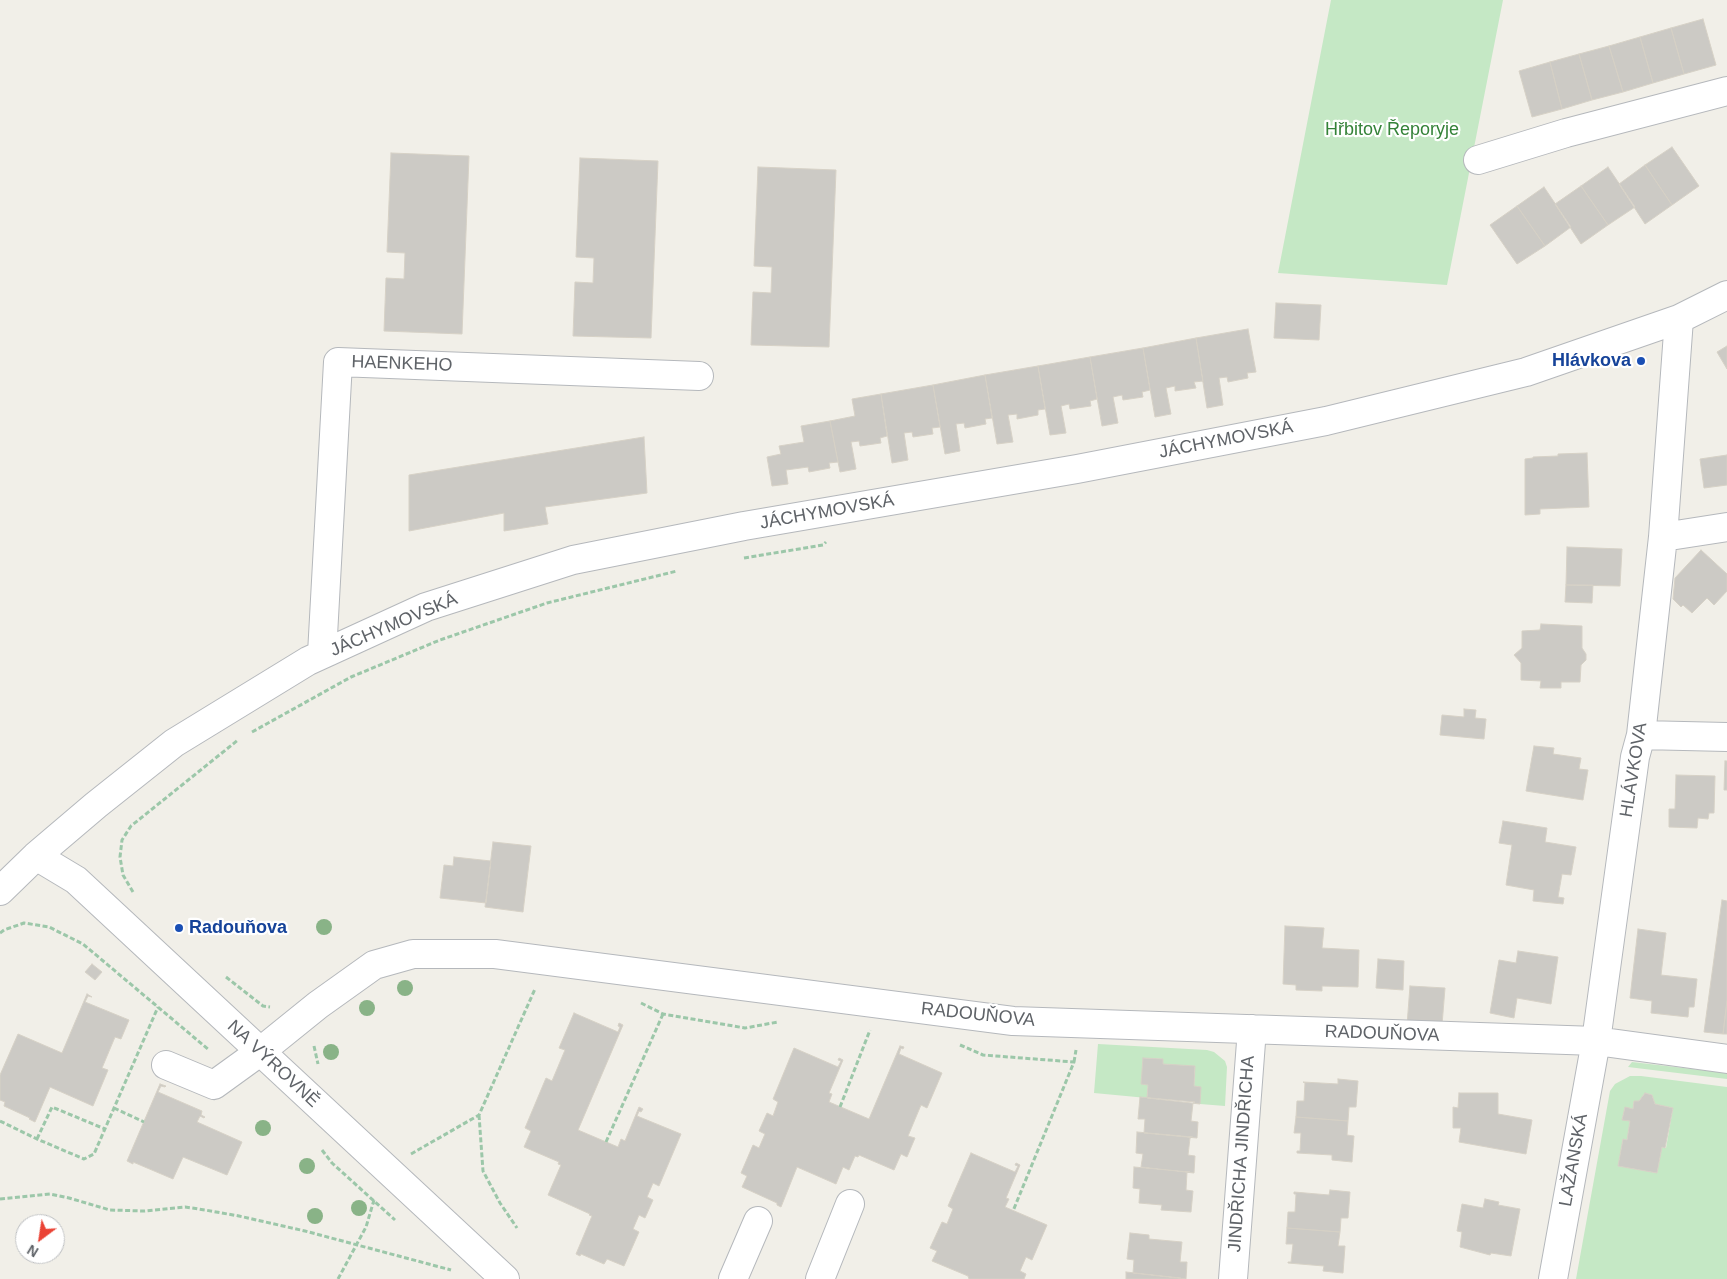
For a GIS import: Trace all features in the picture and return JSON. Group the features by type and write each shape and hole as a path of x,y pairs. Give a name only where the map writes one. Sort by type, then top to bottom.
{"street":[{"path":"1478,160 1566,133 1727,91"},
{"name":"JÁCHYMOVSKÁ","path":"0,891 36,856 174,743 308,661 426,608 573,560 744,526 1077,469 1326,421 1526,372 1679,319 1727,294"},
{"name":"HLÁVKOVA","path":"1596,1041 1635,757 1641,735 1663,537 1679,319"},
{"name":"HAENKEHO","path":"322,654 338,362 699,376"},
{"path":"1663,537 1727,527"},
{"path":"1641,735 1727,738"},
{"name":"NA VÝROVNĚ","path":"36,856 76,880 505,1279"},
{"name":"RADOUŇOVA","path":"166,1065 214,1085 261,1051 318,1005 374,965 413,954 494,954 1013,1021 1596,1041 1727,1059"},
{"name":"JINDŘICHA JINDŘICHA","path":"1233,1279 1252,1029"},
{"name":"LAŽANSKÁ","path":"1553,1279 1596,1041"},
{"path":"820,1279 850,1204"},
{"path":"733,1279 758,1221"}],"path":[{"path":"741,558 823,545 829,540"},
{"path":"248,734 351,677 440,640 547,603 685,569"},
{"path":"135,895 123,875 120,857 122,840 131,826 240,739"},
{"path":"0,933 24,923 49,927"},
{"path":"221,973 263,1006 278,1007"},
{"path":"517,1228 500,1203 483,1171 479,1115 535,988"},
{"path":"636,1001 663,1014 745,1028 780,1021"},
{"path":"0,1121 37,1140 84,1159 94,1154 158,1007"},
{"path":"606,1142 663,1014"},
{"path":"840,1107 871,1027"},
{"path":"956,1043 983,1055 1074,1062 1013,1211"},
{"path":"314,1044 317,1063 321,1068"},
{"path":"37,1140 52,1107 105,1129"},
{"path":"114,1108 144,1122"},
{"path":"408,1155 479,1115"},
{"path":"0,1199 50,1194 110,1210 144,1211 185,1207 239,1216 452,1270"},
{"path":"338,1279 366,1227 374,1200"}],"green space":[{"name":"Hřbitov Řeporyje","path":"1331,0 1503,0 1447,285 1278,273"},
{"path":"1098,1044 1207,1050 1214,1052 1225,1061 1227,1067 1225,1106 1200,1104 1194,1086 1195,1067 1163,1064 1163,1059 1143,1058 1148,1085 1147,1098 1094,1093"},
{"path":"1632,1062 1727,1073 1727,1079 1628,1067"},
{"path":"1630,1076 1641,1076 1727,1087 1727,1279 1576,1279 1610,1091 1615,1084","holes":["1645,1093 1652,1095 1655,1104 1673,1108 1666,1148 1662,1147 1657,1173 1618,1166 1623,1139 1627,1140 1630,1121 1622,1119 1625,1108 1633,1109 1634,1101 1639,1101"]}],"building":[{"path":"1703,19 1716,65 1684,74 1671,28"},
{"path":"1671,28 1684,74 1653,83 1640,37"},
{"path":"1640,37 1653,83 1623,92 1609,46"},
{"path":"1609,46 1623,92 1592,100 1579,54"},
{"path":"1579,54 1592,100 1562,109 1550,62"},
{"path":"1550,62 1562,109 1532,117 1519,71"},
{"path":"1672,147 1699,186 1672,205 1645,165"},
{"path":"391,153 469,156 462,334 384,331 386,278 404,279 405,253 387,252"},
{"path":"580,158 658,161 651,338 573,336 575,282 593,283 594,258 576,257"},
{"path":"1645,165 1672,205 1645,224 1619,184"},
{"path":"758,167 836,170 829,347 751,345 753,292 771,293 772,267 754,266"},
{"path":"1608,167 1635,207 1608,225 1581,186"},
{"path":"1581,186 1608,225 1581,244 1555,204"},
{"path":"1544,187 1571,227 1545,246 1517,206"},
{"path":"1517,206 1545,246 1517,264 1490,225"},
{"path":"1276,303 1321,305 1319,340 1274,338"},
{"path":"1248,329 1256,372 1247,373 1248,378 1228,382 1227,377 1219,378 1223,405 1207,408 1196,338"},
{"path":"1196,338 1203,381 1194,382 1196,388 1175,391 1175,386 1166,388 1171,414 1155,417 1143,348"},
{"path":"1727,346 1727,369 1717,352"},
{"path":"1143,348 1150,390 1142,392 1143,397 1123,400 1122,395 1113,397 1118,423 1102,426 1090,357"},
{"path":"1090,357 1097,399 1090,401 1091,406 1070,409 1069,404 1061,406 1066,433 1050,435 1038,366"},
{"path":"1038,366 1045,409 1038,410 1038,415 1017,419 1017,414 1008,415 1013,442 997,444 985,375"},
{"path":"985,375 992,418 985,419 986,424 965,428 964,423 956,424 960,451 945,454 933,385"},
{"path":"933,385 940,427 932,428 933,434 913,437 912,432 904,433 908,460 892,463 881,394"},
{"path":"881,394 887,436 880,438 881,443 860,446 859,441 851,442 856,469 840,472 830,421 855,416 852,399"},
{"path":"830,421 838,462 829,463 830,468 809,472 808,467 786,470 788,484 772,486 767,457 781,454 779,446 804,442 801,426"},
{"path":"644,437 647,493 545,507 548,524 504,531 504,513 409,531 409,475"},
{"path":"1587,453 1589,507 1540,509 1540,514 1525,515 1525,459 1558,456 1558,454"},
{"path":"1727,455 1727,485 1704,488 1700,459"},
{"path":"1567,547 1622,549 1620,586 1566,585"},
{"path":"1701,550 1727,574 1727,591 1714,605 1707,598 1692,613 1683,605 1681,607 1673,599 1675,578"},
{"path":"1566,585 1593,585 1592,603 1565,602"},
{"path":"1541,624 1582,626 1582,648 1586,654 1586,660 1581,665 1580,682 1561,682 1561,688 1540,688 1541,681 1521,680 1521,663 1514,655 1522,648 1522,631 1540,630"},
{"path":"1464,709 1476,710 1475,718 1486,719 1484,739 1440,735 1442,715 1464,717"},
{"path":"1534,746 1554,748 1553,754 1581,758 1579,769 1588,770 1583,800 1526,791"},
{"path":"1725,761 1727,761 1727,790 1724,790"},
{"path":"1676,775 1715,776 1714,813 1709,813 1708,819 1698,818 1697,828 1669,827 1669,809 1675,809"},
{"path":"1503,821 1547,828 1545,842 1576,847 1571,875 1562,874 1558,897 1564,898 1563,904 1533,901 1534,890 1506,885 1512,845 1499,843"},
{"path":"493,842 531,846 523,912 485,907"},
{"path":"454,857 491,861 486,903 440,898 444,865 453,866"},
{"path":"1722,900 1727,901 1727,1001 1723,1034 1704,1032"},
{"path":"1285,926 1324,928 1322,948 1359,950 1358,987 1322,986 1322,991 1296,990 1296,985 1283,984"},
{"path":"1638,929 1666,933 1661,975 1697,979 1694,1007 1689,1007 1688,1017 1651,1013 1652,1001 1630,998"},
{"path":"1518,951 1558,957 1551,1004 1517,998 1514,1018 1490,1013 1499,960 1516,963"},
{"path":"1378,959 1404,961 1403,990 1376,988"},
{"path":"92,964 102,972 95,980 85,972"},
{"path":"1410,986 1445,988 1442,1025 1407,1025"},
{"path":"87,994 92,997 88,996 85,1002 129,1020 121,1039 115,1037 102,1068 108,1070 93,1106 50,1087 35,1122 4,1106 5,1102 0,1100 0,1075 18,1034 62,1053"},
{"path":"1727,1001 1727,1034 1723,1034"},
{"path":"574,1013 618,1032 619,1023 623,1025 578,1130 618,1147 621,1139 625,1141 639,1107 643,1109 641,1112 639,1111 637,1116 681,1134 659,1186 653,1183 647,1197 653,1200 645,1218 639,1215 633,1229 639,1232 624,1266 607,1259 604,1264 581,1254 580,1256 576,1254 592,1216 548,1195 561,1165 558,1164 559,1162 524,1147 531,1131 525,1128 546,1078 552,1081 565,1050 559,1048"},
{"path":"900,1046 904,1047 903,1049 901,1048 899,1054 942,1073 927,1108 921,1105 908,1136 915,1138 907,1157 901,1154 894,1170 859,1155 858,1157 855,1156 849,1170 843,1167 836,1184 797,1167 781,1207 777,1203 742,1187 747,1176 741,1173 753,1145 759,1148 765,1134 759,1131 767,1113 773,1116 778,1102 773,1099 794,1048 838,1067 841,1061 838,1060 839,1058 843,1060 829,1093 832,1094 829,1102 869,1119"},
{"path":"1143,1058 1163,1059 1163,1064 1195,1066 1194,1086 1201,1087 1200,1104 1147,1098 1148,1085 1141,1084"},
{"path":"1338,1079 1358,1081 1356,1107 1349,1107 1348,1121 1296,1117 1297,1101 1304,1101 1305,1083 1303,1082 1338,1084"},
{"path":"160,1084 166,1086 161,1086 158,1092 202,1111 201,1115 205,1117 200,1116 197,1122 242,1142 227,1175 183,1157 173,1179 127,1161"},
{"path":"1459,1093 1498,1093 1498,1114 1532,1120 1526,1154 1459,1142 1461,1128 1453,1128 1453,1107 1458,1108"},
{"path":"1645,1093 1652,1095 1655,1104 1673,1108 1665,1148 1662,1147 1657,1173 1618,1166 1623,1139 1627,1140 1630,1121 1622,1120 1625,1107 1633,1109 1634,1101 1639,1101"},
{"path":"1140,1097 1195,1102 1193,1103 1191,1121 1198,1122 1197,1138 1144,1133 1145,1119 1138,1119"},
{"path":"1296,1117 1348,1121 1347,1135 1354,1136 1352,1162 1332,1160 1332,1155 1297,1153 1297,1151 1300,1151 1301,1133 1294,1133"},
{"path":"1137,1132 1193,1137 1190,1138 1188,1155 1195,1156 1194,1173 1141,1167 1143,1154 1136,1153"},
{"path":"971,1153 1015,1172 1018,1166 1015,1165 1016,1163 1020,1165 1006,1198 1009,1199 1005,1207 1047,1225 1032,1260 1026,1257 1020,1271 1026,1274 1024,1279 969,1279 968,1276 932,1261 937,1251 930,1248 942,1222 947,1224 953,1209 948,1206"},
{"path":"1134,1167 1190,1172 1187,1172 1186,1190 1193,1191 1191,1212 1161,1210 1162,1205 1139,1203 1140,1189 1133,1188"},
{"path":"1330,1190 1350,1192 1348,1218 1341,1218 1340,1232 1287,1228 1288,1212 1295,1212 1296,1194 1294,1192 1329,1195"},
{"path":"1485,1199 1499,1202 1498,1205 1520,1209 1511,1256 1491,1253 1490,1255 1460,1247 1462,1232 1457,1231 1462,1204 1483,1208"},
{"path":"1287,1228 1340,1232 1338,1246 1345,1246 1343,1273 1323,1271 1324,1266 1288,1263 1291,1262 1293,1244 1286,1244"},
{"path":"1130,1233 1149,1235 1149,1239 1182,1242 1180,1262 1187,1262 1186,1279 1133,1273 1134,1260 1127,1259"},
{"path":"1126,1272 1181,1278 1181,1279 1126,1279"}],"place":[{"name":"Hlávkova","path":"1641,361"},
{"name":"Radouňova","path":"179,928"}]}
